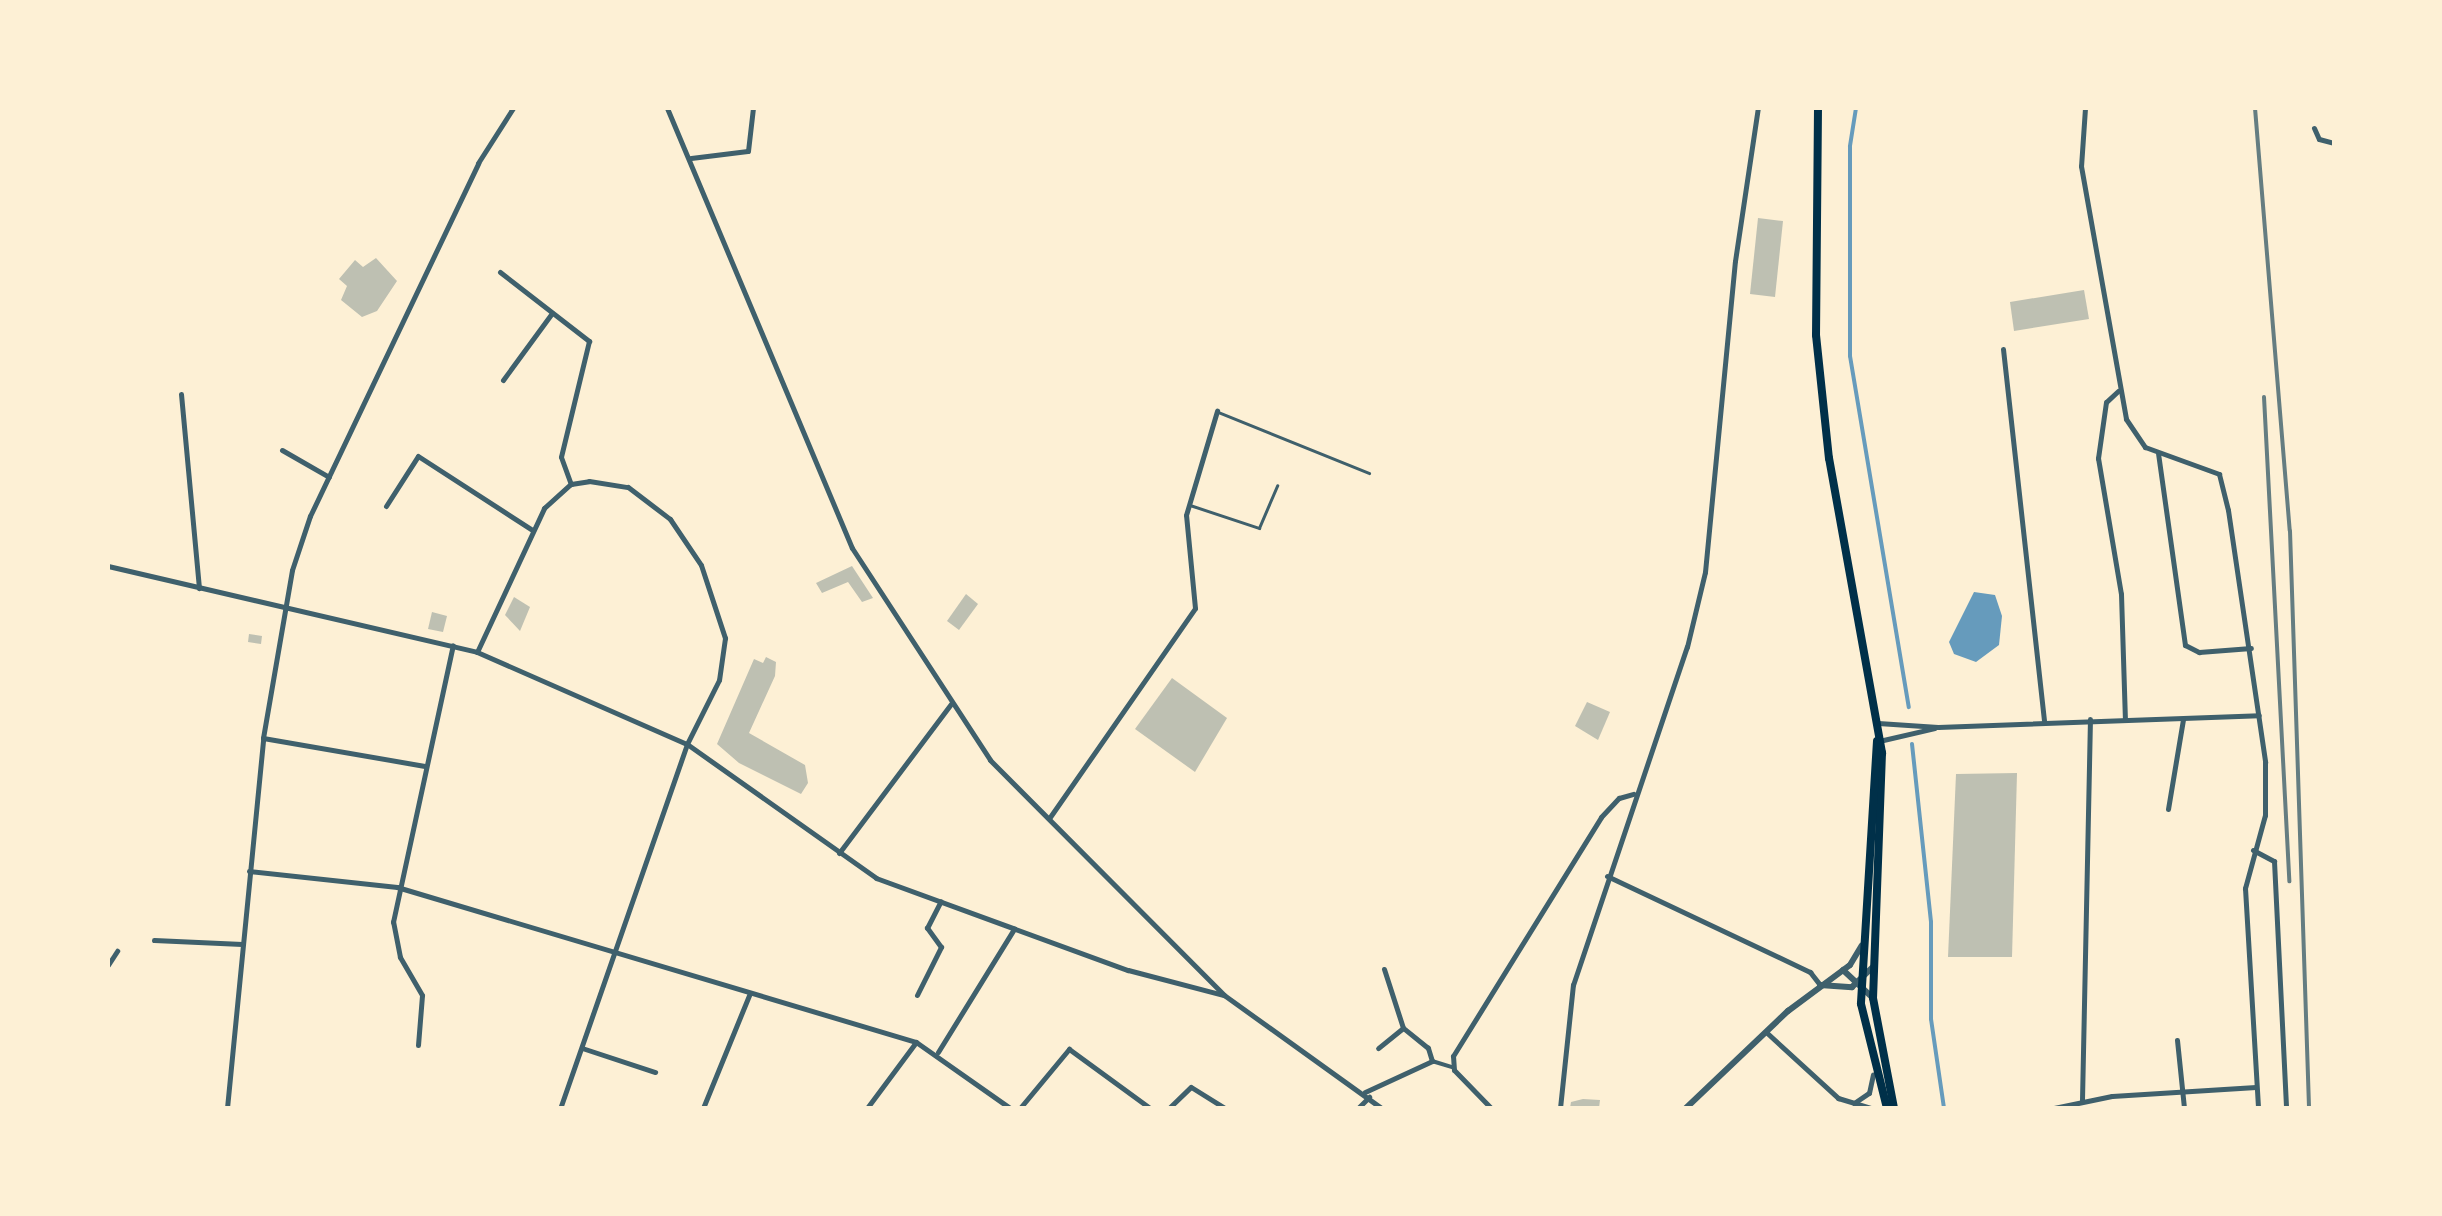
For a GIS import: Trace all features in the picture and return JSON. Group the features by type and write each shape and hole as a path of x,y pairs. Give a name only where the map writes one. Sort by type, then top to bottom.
{"main road":[{"path":"1818,108 1820,386 1877,741 1873,1001 1890,1108"},
{"path":"1877,741 1872,754 1861,1004 1873,1074 1890,1108"}],"street":[{"path":"227,1108 263,738 284,608 300,542 478,163 513,108"},
{"path":"667,108 852,548 990,760 1224,995 1367,1094 1381,1108"},
{"path":"691,158 748,151 753,108"},
{"path":"1560,1108 1568,1010 1633,794 1687,647 1705,572 1735,262 1758,108"},
{"path":"2086,108 2081,166 2118,391 2134,434 2158,453 2210,469 2222,480 2252,648 2266,792 2245,888 2258,1108"},
{"path":"2314,128 2319,138 2334,142"},
{"path":"500,272 589,342 590,351 561,456 571,484"},
{"path":"503,380 552,313"},
{"path":"2003,349 2044,721"},
{"path":"2118,391 2106,402 2098,445 2120,594 2125,719"},
{"path":"180,394 199,588"},
{"path":"1050,817 1195,608 1184,527 1217,411"},
{"path":"282,450 329,477"},
{"path":"2158,453 2185,645 2199,652 2252,648"},
{"path":"386,506 418,456 532,529"},
{"path":"477,652 532,529 544,508 571,484 614,482 649,500 701,565 719,612 724,660 711,703 687,744 560,1108"},
{"path":"108,566 477,652 687,744 876,878 1128,970 1224,995"},
{"path":"418,1045 422,995 393,934 397,887 453,645"},
{"path":"839,854 951,704"},
{"path":"1875,723 1938,726 2259,715"},
{"path":"2082,1100 2090,719"},
{"path":"2168,810 2183,719"},
{"path":"1877,741 1920,736 1938,726"},
{"path":"263,738 426,766"},
{"path":"1452,1064 1601,817 1619,798 1633,794"},
{"path":"2253,850 2274,861 2286,1108"},
{"path":"250,872 397,887 613,955 916,1042 938,1052 1010,1108"},
{"path":"1607,876 1810,972 1820,986 1845,988 1862,981 1872,968"},
{"path":"916,995 941,948 928,928 941,901"},
{"path":"938,1052 1014,929"},
{"path":"154,940 242,944"},
{"path":"1686,1108 1766,1032 1842,969 1862,945"},
{"path":"108,964 116,951"},
{"path":"1384,969 1403,1028 1428,1048 1432,1061"},
{"path":"1842,969 1862,981 1873,1001"},
{"path":"1845,988 1861,1004"},
{"path":"703,1108 750,993"},
{"path":"1378,1048 1403,1028"},
{"path":"1766,1032 1829,1091 1851,1103 1866,1108 1873,1074"},
{"path":"2177,1040 2184,1108"},
{"path":"867,1108 916,1042"},
{"path":"582,1048 655,1072"},
{"path":"1020,1108 1069,1048 1150,1108"},
{"path":"1358,1108 1367,1094 1432,1061 1452,1064 1488,1108"},
{"path":"1169,1108 1191,1087 1224,1108"},
{"path":"2054,1108 2082,1100 2256,1087"},
{"path":"1851,1103 1865,1099"}],"lane":[{"path":"1217,411 1369,473"},
{"path":"1188,505 1259,528 1277,486"}],"water":[{"path":"1974,592 1995,595 2002,616 1999,645 1976,662 1954,654 1949,642"}],"building":[{"path":"1758,218 1783,221 1775,297 1750,294"},
{"path":"376,258 397,281 377,311 362,317 341,300 347,286 339,279 355,260 363,267"},
{"path":"2084,290 2089,319 2014,331 2010,302"},
{"path":"852,566 873,598 862,602 848,582 822,593 816,583"},
{"path":"966,594 978,604 959,630 947,621"},
{"path":"514,597 530,607 520,631 505,615"},
{"path":"432,612 447,616 443,632 428,629"},
{"path":"249,634 262,636 261,644 248,642"},
{"path":"766,657 776,662 775,676 749,733 805,765 808,783 801,794 739,763 717,744 754,659 763,663"},
{"path":"1172,678 1227,718 1195,772 1135,729"},
{"path":"1587,702 1610,712 1598,740 1575,726"},
{"path":"2017,773 2012,957 1948,957 1956,774"},
{"path":"1600,1100 1599,1108 1570,1108 1571,1102"}],"waterway":[{"path":"1856,108 1850,147 1850,356 1909,707"},
{"path":"1912,744 1931,922 1931,1019 1944,1108"}],"railway":[{"path":"2255,108 2290,531 2309,1108"},
{"path":"2264,397 2289,881"}]}
